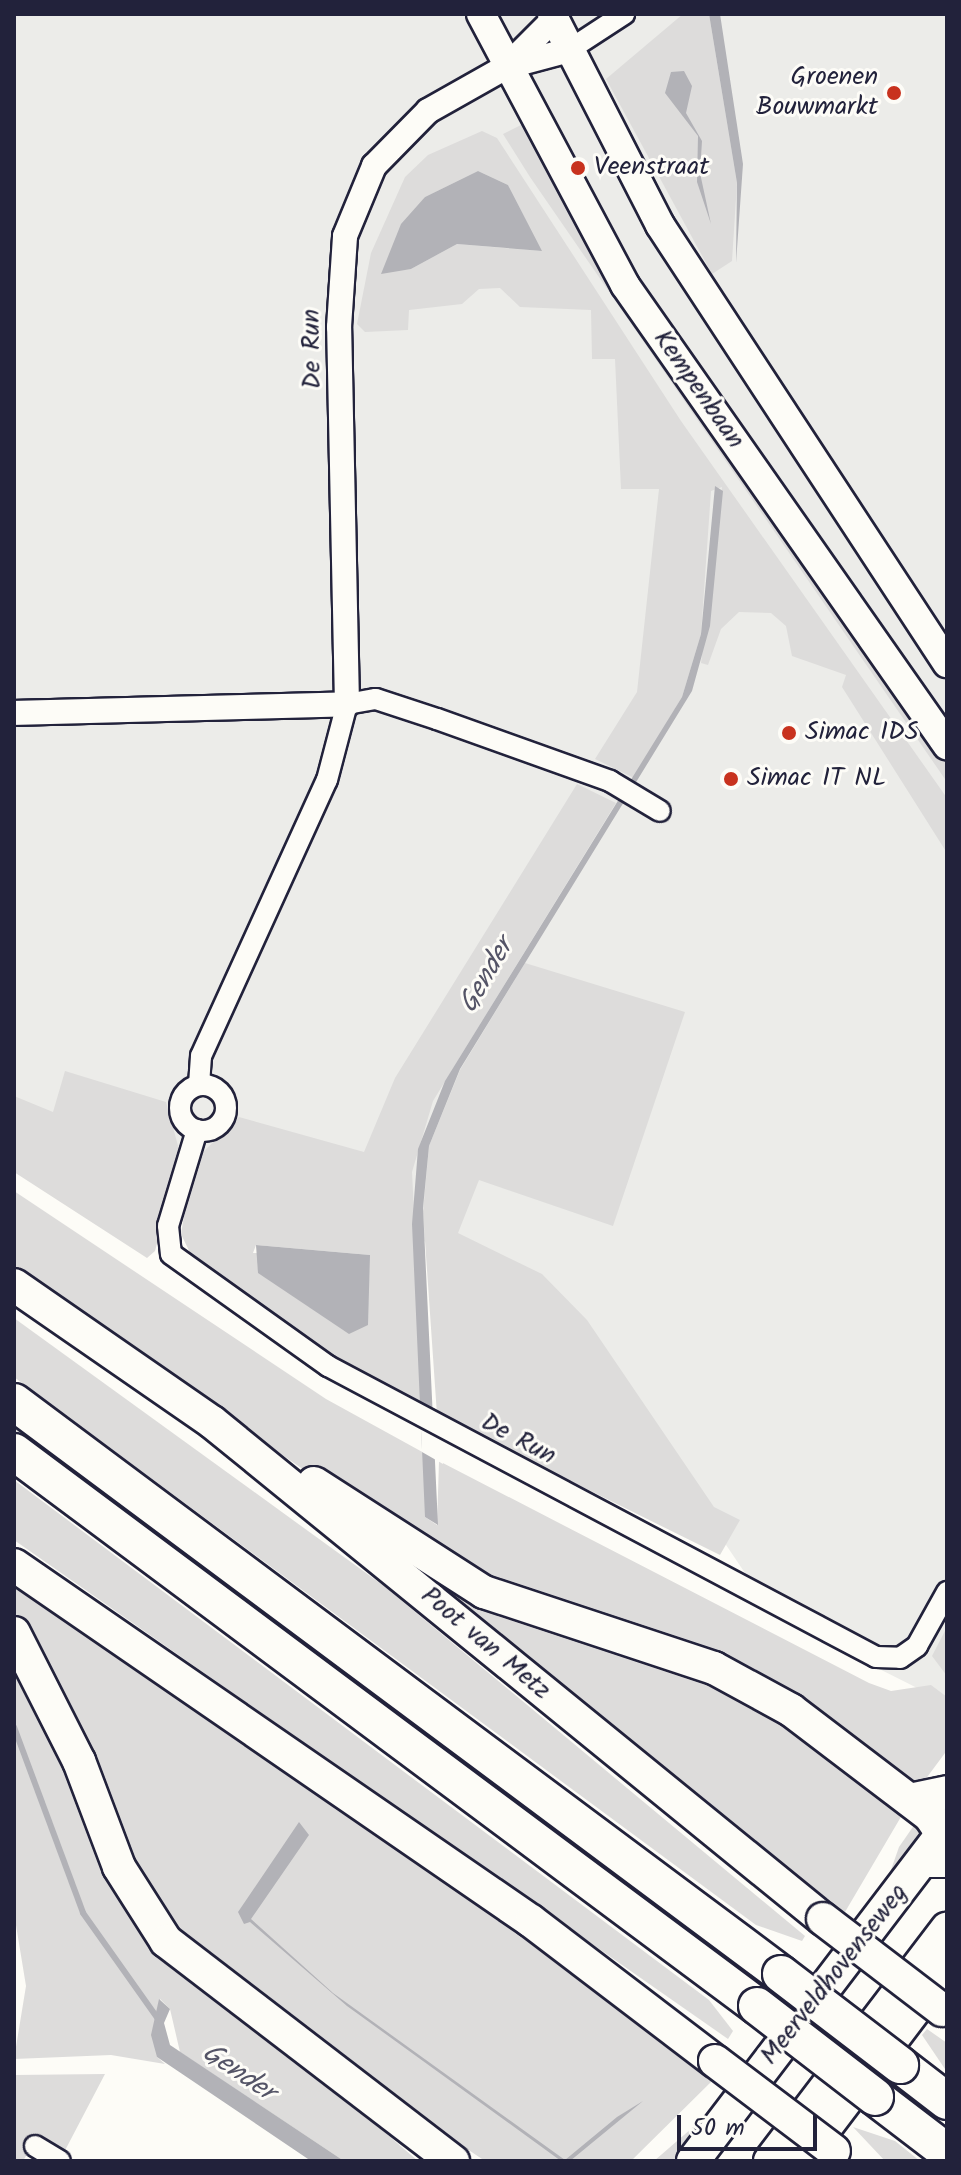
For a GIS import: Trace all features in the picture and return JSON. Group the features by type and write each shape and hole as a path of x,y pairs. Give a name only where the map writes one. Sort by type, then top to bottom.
{"highway":[{"path":"14,1402 947,2101"},
{"path":"14,1452 757,2006 947,2152"}],"main road":[{"name":"Kempenbaan","path":"481,14 506,67 625,285 947,745"},
{"name":"Kempenbaan","path":"557,16 569,50 668,237 947,663"},
{"name":"Poot van Metz","path":"14,1285 212,1422 823,1919 944,2012"},
{"path":"212,1422 484,1592 714,1668 791,1710 910,1800 942,1844"},
{"path":"14,1565 531,1921 840,2156"},
{"path":"14,1633 79,1761 119,1867 166,1941 453,2161"},
{"path":"910,1800 947,1792"},
{"name":"Meerveldhovenseweg","path":"693,2161 942,1844"},
{"path":"770,2161 947,1929"},
{"path":"800,2161 947,1967"}],"street":[{"name":"De Run","path":"624,14 569,50 506,67 428,111 387,149 345,236 339,327 347,704 332,769 201,1056 199,1085 180,1107 197,1130 168,1226 176,1260 328,1366 460,1441 876,1657 900,1658 917,1646 947,1592"},
{"name":"De Run","path":"506,67 557,16"},
{"path":"14,713 347,704 376,699 618,785 660,811"},
{"path":"197,1130 216,1126 226,1106 212,1086 199,1085"},
{"path":"35,2146 60,2161"}],"shaded area":[{"path":"14,14 947,14 947,1703 774,1616 571,1315 511,1261 14,1148"},
{"path":"683,14 709,14 737,183 732,261 712,274 606,79"},
{"path":"709,14 720,14 743,164 736,263 737,183"},
{"path":"684,71 692,86 686,113 702,141 700,173 711,224 697,182 698,136 665,93 671,72"},
{"path":"523,124 633,318 947,763 947,782 530,177 503,134"},
{"path":"482,131 497,138 681,421 947,798 947,853 842,687 846,675 792,656 786,626 771,613 739,612 721,629 708,665 701,663 722,487 711,491 701,634 682,697 634,778 595,759 637,692 659,489 621,489 615,359 592,359 591,310 520,307 500,288 479,289 462,304 409,310 408,330 365,332 357,324 371,253 405,177 428,155","holes":["478,171 508,185 541,251 457,244 411,269 385,271 425,197"]},
{"path":"478,171 508,185 542,251 457,244 411,269 381,274 401,224 425,197"},
{"path":"715,486 723,491 710,626 692,691 460,1069 429,1146 423,1208 438,1525 425,1517 412,1224 418,1149 445,1081 682,697 701,634"},
{"path":"577,784 616,803 433,1101 412,1172 424,1409 341,1363 194,1261 181,1234 188,1192 202,1153 239,1117 364,1152 395,1078","holes":["256,1245 370,1255 253,1253"]},
{"path":"525,963 685,1012 613,1226 479,1180 458,1233 542,1274 587,1320 714,1507 740,1520 720,1555 437,1415 423,1212 429,1146 460,1070"},
{"path":"65,1071 166,1102 180,1153 155,1251 147,1258 14,1172 14,1096 53,1112"},
{"path":"14,1191 326,1399 426,1454 425,1517 437,1525 439,1461 869,1683 891,1691 931,1685 947,1697 945,1753 919,1788 796,1703 503,1590 317,1479 14,1268"},
{"path":"256,1245 370,1255 368,1325 349,1334 258,1273"},
{"path":"14,1318 384,1586 805,1936 802,1941 756,1925 14,1377"},
{"path":"14,1417 769,1984 762,1992 14,1436"},
{"path":"14,1480 709,2000 733,2031 728,2039 14,1540"},
{"path":"419,1563 786,1719 905,1810 845,1912 827,1898 823,1902 414,1570"},
{"path":"14,1577 299,1775 335,1809 523,1929 697,2059 693,2067 712,2081 631,2161 485,2161 262,2011 147,1904 14,1620"},
{"path":"947,1627 947,1676 932,1656"},
{"path":"14,1644 114,1870 338,2092 418,2161 344,2161 180,2052 170,2009 160,1999 157,2057 165,2064 111,2055 14,2059 26,1986 14,1913"},
{"path":"917,1821 926,1836 886,1884 899,1847"},
{"path":"299,1822 309,1835 251,1919 333,1993 565,2160 617,2117 643,2101 570,2161 561,2161 347,2006 250,1922 244,1924 238,1912"},
{"path":"159,1999 170,2009 164,2023 170,2045 344,2161 311,2161 157,2057 151,2035"},
{"path":"927,2029 947,2043 947,2072 922,2035"},
{"path":"105,2074 60,2160 32,2146 23,2161 14,2161 14,2075"},
{"path":"726,2089 675,2161 654,2161 699,2122"},
{"path":"853,2127 895,2141 920,2161 885,2161"}],"pier":[{"path":"420,1405 441,1415 443,1464 422,1452"}],"waterway":[{"path":"14,1727 83,1913 158,2019"}],"place":[{"name":"Groenen Bouwmarkt","path":"894,93"},
{"name":"Veenstraat","path":"578,168"},
{"name":"Simac IDS","path":"789,733"},
{"name":"Simac IT NL","path":"731,779"}],"water label":[{"name":"Gender","path":"487,976"},
{"name":"Gender","path":"238,2073"}]}
